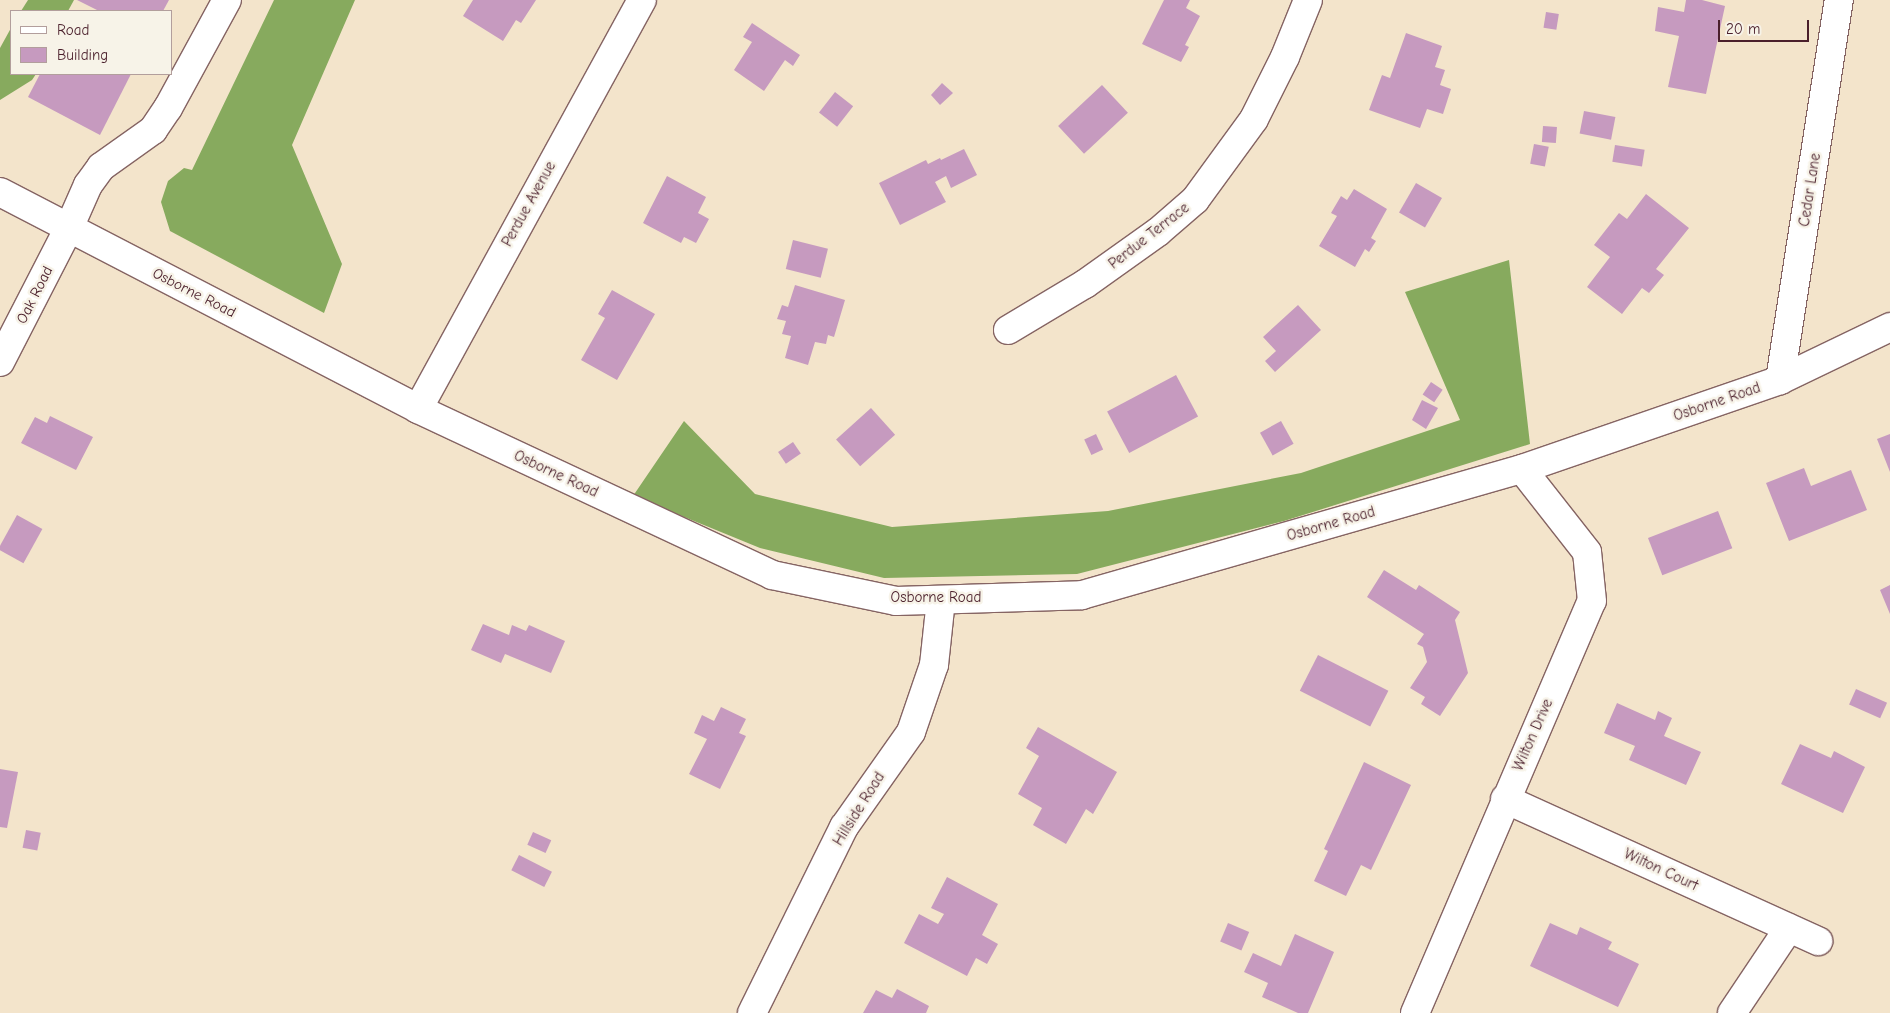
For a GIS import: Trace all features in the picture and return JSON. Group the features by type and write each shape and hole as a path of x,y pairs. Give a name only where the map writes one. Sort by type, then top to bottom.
{"street":[{"name":"Oak Road","path":"0,362 70,228 88,186 101,167 153,130 168,108 227,0"},
{"name":"Perdue Avenue","path":"418,409 642,0"},
{"name":"Perdue Terrace","path":"1008,330 1085,284 1158,232 1195,200 1254,119 1285,57 1308,0"},
{"name":"Cedar Lane","path":"1780,380 1840,0"},
{"name":"Osborne Road","path":"0,192 418,409 772,575 896,601 1082,595 1522,469 1780,380 1890,327"},
{"name":"Wilton Drive","path":"1415,1013 1505,799 1592,601 1587,552 1522,469"},
{"name":"Hillside Road","path":"752,1013 844,827 911,732 934,665 941,600"},
{"name":"Wilton Court","path":"1505,799 1818,942"},
{"path":"1732,1013 1789,928"}],"green space":[{"path":"28,0 74,0 69,10 22,10"},
{"path":"274,0 355,0 292,145 342,264 324,313 170,231 161,202 168,181 184,168 192,170"},
{"path":"10,30 10,75 35,75 32,80 0,100 0,48"},
{"path":"1509,260 1530,444 1284,521 1077,574 884,578 760,548 633,496 684,421 755,494 892,527 1108,511 1301,473 1460,420 1405,292"}],"building":[{"path":"77,0 169,0 164,10 97,10"},
{"path":"473,0 536,0 521,23 516,20 503,41 463,16"},
{"path":"1164,0 1190,0 1186,8 1200,16 1185,45 1189,47 1181,62 1142,44"},
{"path":"1686,0 1702,0 1725,6 1706,94 1668,87 1679,36 1655,31 1658,7 1684,12"},
{"path":"1546,12 1559,14 1556,30 1543,28"},
{"path":"752,23 800,55 793,66 785,60 764,91 734,70 752,42 743,37"},
{"path":"1406,33 1442,46 1435,67 1445,70 1440,85 1451,89 1443,114 1427,109 1420,128 1369,110 1382,75 1390,78"},
{"path":"39,75 130,75 100,135 28,97"},
{"path":"942,83 953,93 940,105 931,95"},
{"path":"1102,85 1128,113 1084,154 1058,126"},
{"path":"835,92 853,106 837,127 819,112"},
{"path":"1584,111 1615,117 1611,140 1580,134"},
{"path":"1543,126 1557,127 1556,143 1542,142"},
{"path":"1534,144 1549,147 1545,166 1530,164"},
{"path":"1615,145 1645,150 1642,166 1612,162"},
{"path":"964,149 977,175 951,188 946,176 935,182 946,202 900,225 879,183 926,160 928,164"},
{"path":"667,176 706,197 698,213 709,219 696,243 684,237 681,243 643,223"},
{"path":"1416,183 1442,198 1425,227 1399,212"},
{"path":"1354,189 1387,209 1371,238 1376,241 1369,252 1365,249 1355,267 1319,246 1337,216 1331,213 1341,196 1347,200"},
{"path":"1646,194 1689,228 1656,269 1664,275 1649,293 1642,288 1622,314 1587,287 1610,257 1594,245 1619,213 1627,219"},
{"path":"793,240 828,249 821,278 786,269"},
{"path":"795,285 845,300 834,337 828,335 826,344 815,342 808,365 785,358 791,336 782,334 786,321 777,319 782,305 788,307"},
{"path":"612,290 655,314 617,380 581,360 605,318 598,314"},
{"path":"1298,305 1321,330 1275,372 1265,361 1276,351 1263,337"},
{"path":"1176,375 1198,416 1129,453 1107,412"},
{"path":"1431,382 1443,390 1434,402 1423,394"},
{"path":"1422,400 1438,408 1426,429 1412,420"},
{"path":"871,408 895,435 860,466 836,439"},
{"path":"50,416 93,437 76,470 21,443 35,417 47,423"},
{"path":"1281,421 1294,444 1273,455 1260,433"},
{"path":"1096,434 1103,449 1091,455 1084,439"},
{"path":"1890,434 1890,472 1877,439"},
{"path":"793,442 801,454 786,464 778,452"},
{"path":"1804,468 1811,486 1851,470 1867,510 1789,541 1766,483"},
{"path":"1718,511 1732,548 1662,575 1648,538"},
{"path":"17,515 42,529 23,563 0,550 0,546"},
{"path":"1384,570 1416,590 1419,585 1460,612 1455,620 1468,673 1440,716 1421,704 1425,697 1410,688 1427,662 1423,647 1417,644 1424,634 1367,597"},
{"path":"1890,585 1890,614 1880,590"},
{"path":"483,624 509,635 512,625 526,631 529,625 565,641 551,673 505,654 501,663 471,650"},
{"path":"1318,655 1388,691 1370,727 1300,691"},
{"path":"1856,689 1887,703 1880,718 1849,705"},
{"path":"1617,703 1655,720 1658,711 1672,718 1664,736 1701,752 1686,785 1629,760 1635,746 1604,733"},
{"path":"721,707 746,719 739,733 746,736 720,789 689,774 707,739 694,733 702,715 714,721"},
{"path":"1038,727 1117,772 1093,814 1086,809 1066,844 1033,825 1042,808 1018,794 1039,756 1026,748"},
{"path":"1800,744 1831,758 1834,751 1865,767 1843,813 1781,784"},
{"path":"1364,762 1411,785 1371,870 1361,865 1346,896 1314,881 1328,851 1324,849"},
{"path":"0,769 18,772 7,828 0,827"},
{"path":"26,830 41,833 37,851 23,848"},
{"path":"533,832 551,840 546,853 527,845"},
{"path":"519,855 552,872 544,887 511,870"},
{"path":"947,877 998,904 982,935 998,944 987,964 976,958 967,976 904,943 919,914 938,924 944,914 931,908"},
{"path":"1228,923 1249,932 1241,950 1220,941"},
{"path":"1550,923 1577,935 1580,927 1612,942 1608,949 1639,964 1618,1007 1530,966"},
{"path":"1295,934 1334,952 1308,1013 1298,1013 1262,997 1268,983 1244,972 1253,953 1281,966"},
{"path":"897,989 929,1006 926,1013 863,1013 876,990 892,998"}]}
